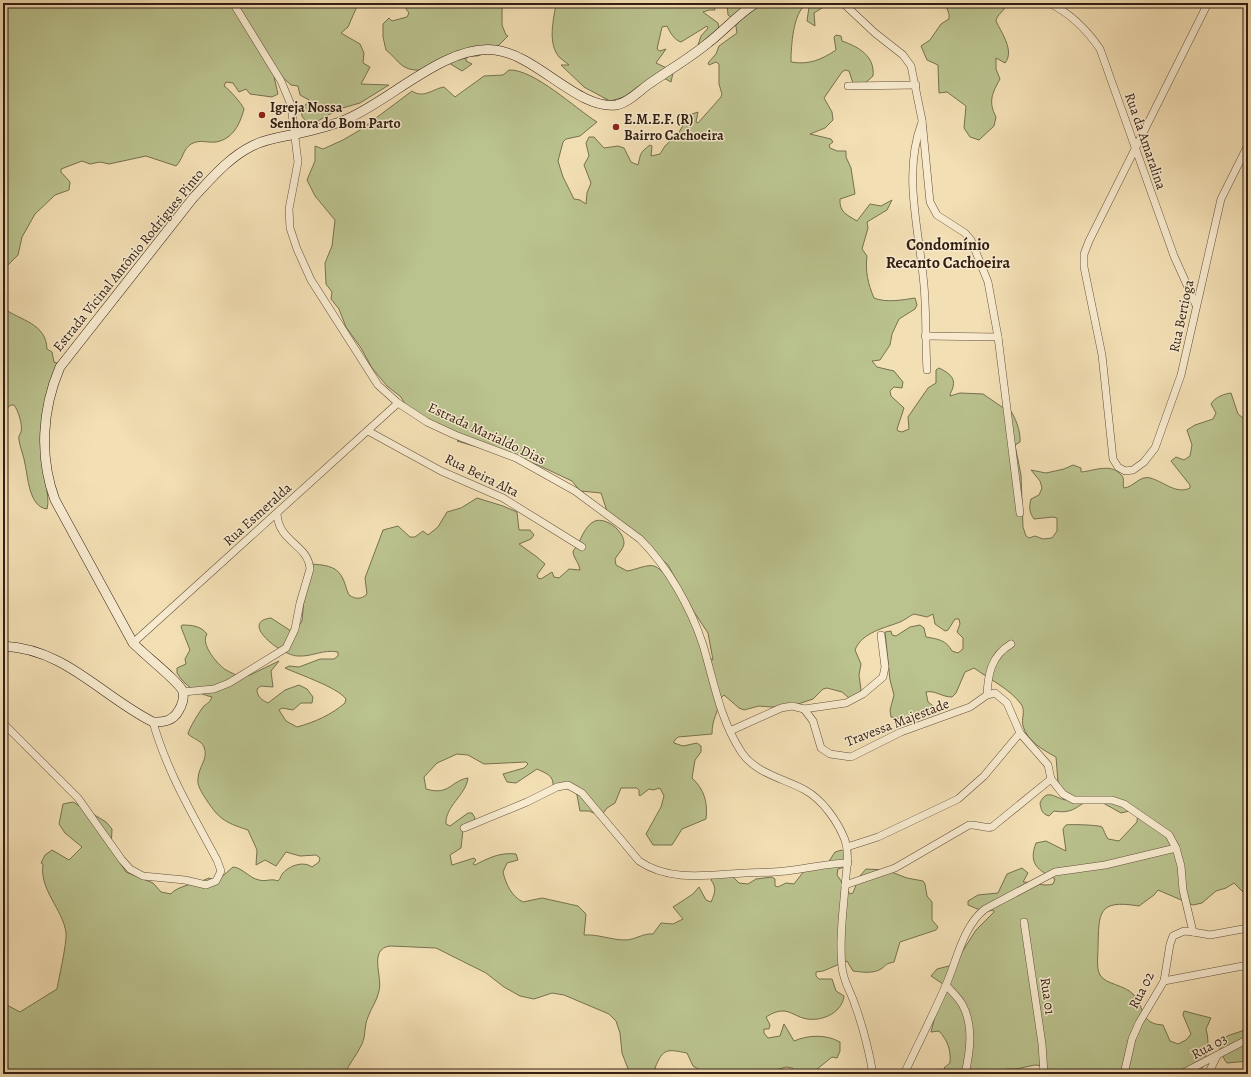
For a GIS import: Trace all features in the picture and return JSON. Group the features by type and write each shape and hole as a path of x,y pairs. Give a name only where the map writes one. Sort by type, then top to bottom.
{"street":[{"name":"Estrada Marialdo Dias","path":"233,3 281,81 291,105 298,162 289,209 290,228 297,249 311,280 352,342 363,364 378,385 398,403 441,428 516,458 575,491 645,544 684,599 694,620 720,710 742,753 765,773 806,791 819,802 838,826 847,847 848,863 841,943 842,969 844,980 855,1005 873,1074"},
{"name":"Estrada Vicinal Antônio Rodrigues Pinto","path":"183,692 178,684 140,652 133,643 55,500 48,483 44,443 46,412 52,386 60,367 193,198 217,172 238,154 253,145 274,138 324,128 349,118 456,55 474,50 495,50 510,53 528,61 583,97 600,103 616,105 631,98 693,54 756,3"},
{"path":"845,3 875,33 903,55 910,66 916,85 922,120 930,202 937,215 965,232 971,240 988,282 998,337 1020,513"},
{"name":"Rua da Amaralina","path":"1049,3 1060,6 1088,32 1100,49 1174,256 1196,305"},
{"path":"1135,149 1208,3"},
{"path":"848,86 916,85"},
{"path":"922,120 913,155 913,200 924,277 927,370"},
{"name":"Rua Bertioga","path":"1135,149 1084,254 1084,267 1102,355 1113,459 1118,467 1126,471 1133,470 1144,462 1155,448 1181,375 1221,199 1248,145"},
{"path":"925,336 998,337"},
{"name":"Rua Esmeralda","path":"133,643 398,403"},
{"name":"Rua Beira Alta","path":"368,431 441,470 503,498 582,546"},
{"path":"3,646 21,647 69,666 154,722 168,722 176,715 182,704 183,692 214,689 229,682 280,653 291,640 310,569 309,562 305,554 280,529 277,514"},
{"path":"730,731 781,708 792,706 804,708 846,703 853,700 880,681 883,677 885,667 881,635"},
{"path":"1011,644 993,661 989,672 987,695 995,693 1007,704 1020,733 1048,765 1052,779 1062,794 1074,800 1112,800 1124,804 1169,835 1176,848 1182,866 1187,912 1193,932 1210,935 1248,928"},
{"name":"Travessa Majestade","path":"804,708 813,721 821,748 830,754 851,757 901,732 970,708 987,695"},
{"path":"3,723 78,798 130,869 143,876 185,880 206,885 211,884 220,876 221,871 217,860 161,751 154,722"},
{"path":"847,847 878,837 958,799 984,776 1020,733"},
{"path":"845,885 895,868 969,825 975,824 986,829 992,827 1052,779"},
{"path":"464,828 521,805 557,787 568,785 582,793 639,861 662,873 677,876 720,875 793,870 829,863 848,863"},
{"path":"904,1074 946,985 969,927 976,916 985,909 1055,872 1105,864 1176,848"},
{"name":"Rua 01","path":"1024,922 1042,1044 1044,1074"},
{"name":"Rua 02","path":"1124,1074 1132,1039 1139,1023 1164,982 1170,944 1173,936 1184,931 1193,932"},
{"path":"1164,982 1248,965"},
{"path":"946,985 962,1004 969,1025 970,1052 965,1074"},
{"name":"Rua 03","path":"1181,1074 1248,1039"},
{"path":"1208,1074 1218,1056"}],"green space":[{"path":"3,3 364,3 358,4 348,27 341,33 360,44 364,53 363,63 370,67 361,84 389,85 360,103 339,109 309,126 302,116 301,111 309,100 300,95 298,86 291,85 281,76 274,77 278,94 272,97 250,94 246,89 239,92 233,83 226,82 224,86 244,109 238,125 227,138 216,142 200,141 191,144 188,146 176,166 146,156 109,164 100,162 90,164 82,161 61,169 61,172 70,182 69,190 55,195 35,214 22,237 18,255 7,266 3,277"},
{"path":"402,3 502,3 502,25 506,35 508,36 493,51 477,56 466,56 466,61 472,64 462,71 449,63 420,70 408,69 386,50 383,37 383,24 389,18 392,21 407,17 409,13"},
{"path":"556,3 713,3 715,10 703,12 718,23 719,29 710,47 701,52 698,45 701,36 708,28 707,26 681,42 674,38 667,26 662,27 657,49 660,51 666,49 656,63 671,70 673,73 671,82 662,77 628,96 610,101 584,87 561,65 569,65 559,57 553,44 552,30"},
{"path":"727,3 830,3 814,13 815,26 807,21 809,7 806,5 798,15 794,30 791,62 804,63 815,61 830,54 836,50 834,37 836,35 841,36 842,41 860,49 869,58 873,69 873,76 864,84 853,83 849,71 845,70 842,72 824,98 832,112 833,120 825,128 810,134 831,139 833,142 829,145 830,148 837,151 846,151 846,157 851,168 855,194 840,199 842,210 847,215 857,221 870,204 881,206 892,200 887,210 867,222 868,228 862,249 867,256 866,267 869,283 874,298 889,301 915,298 917,305 915,309 899,319 892,334 890,345 880,360 872,361 877,367 894,371 903,382 902,388 894,387 890,391 891,396 904,408 897,429 898,431 902,432 909,429 908,417 928,388 936,383 936,370 939,368 948,373 953,380 954,383 950,396 960,393 983,394 1002,407 1008,407 1015,419 1020,433 1020,442 1015,445 1021,475 1023,527 1026,536 1029,538 1035,536 1043,539 1052,538 1057,531 1057,518 1034,519 1030,512 1031,499 1039,495 1042,488 1040,481 1031,470 1046,473 1064,469 1073,465 1081,468 1081,472 1108,468 1113,469 1122,476 1124,488 1131,486 1143,478 1150,478 1175,489 1185,490 1190,488 1190,485 1171,461 1176,457 1184,460 1190,456 1192,445 1187,430 1195,425 1213,419 1216,413 1211,404 1215,399 1231,393 1238,414 1248,422 1248,897 1234,883 1226,888 1216,891 1202,903 1193,905 1158,890 1154,895 1139,906 1125,904 1108,907 1103,911 1100,917 1099,926 1098,969 1100,975 1106,981 1130,991 1150,1022 1163,1025 1170,1041 1178,1044 1186,1040 1191,1034 1183,1015 1184,1011 1211,1018 1206,1029 1208,1046 1200,1074 1044,1074 1044,1066 1035,1065 1016,1069 1007,1069 998,1074 948,1074 944,1068 950,1063 948,1046 945,1038 939,1031 931,1032 943,984 931,976 937,969 949,966 957,960 976,930 994,912 993,910 985,912 968,905 968,901 978,895 998,893 1007,874 1022,868 1028,873 1023,882 1046,885 1053,884 1055,879 1044,873 1036,866 1033,856 1036,843 1046,841 1066,851 1063,829 1066,825 1100,826 1108,839 1119,841 1137,822 1138,809 1121,813 1096,799 1072,810 1062,812 1054,811 1049,816 1043,813 1040,803 1046,796 1052,795 1066,800 1058,782 1056,757 1041,748 1028,736 1023,726 1023,712 1021,704 1005,689 974,668 965,672 956,693 952,697 926,692 928,702 937,709 927,715 913,715 901,719 891,717 890,710 894,695 890,680 885,632 891,631 892,635 896,636 910,627 920,625 924,628 926,637 944,642 952,651 958,653 963,649 963,638 957,632 960,624 959,619 955,619 948,630 945,631 935,624 933,614 927,617 914,614 900,622 868,635 858,644 855,650 861,664 859,675 861,690 859,694 849,698 842,692 827,688 823,689 813,699 792,706 759,706 744,710 739,708 724,695 721,698 714,720 712,734 678,737 674,743 683,746 697,743 701,746 701,752 695,760 692,778 700,787 706,801 706,819 682,829 672,845 653,845 646,834 661,807 664,796 660,788 653,790 649,789 640,796 637,788 621,788 615,803 607,808 601,816 589,811 580,811 577,795 572,787 553,786 552,779 546,773 537,769 516,783 507,782 503,774 524,768 528,764 526,762 484,764 468,755 457,754 437,763 424,777 426,789 434,791 440,791 468,778 464,790 449,812 446,824 450,826 468,813 472,813 475,818 473,822 463,830 461,848 450,855 452,865 474,858 476,860 473,864 475,865 495,856 516,854 518,860 507,863 503,872 507,885 512,893 523,902 542,898 578,906 586,914 584,935 594,935 625,940 653,934 661,923 673,924 683,919 673,907 693,894 699,887 706,900 711,902 715,891 711,880 714,877 732,876 739,883 748,884 756,879 772,877 775,879 775,886 778,887 786,883 794,884 804,871 826,866 835,852 842,850 849,855 848,866 838,869 837,875 850,894 853,893 859,877 866,869 886,870 907,878 923,881 927,896 932,902 932,920 938,927 936,930 900,942 894,962 878,971 853,971 847,961 823,971 816,972 816,976 819,979 832,979 836,991 844,996 839,1008 829,1016 809,1019 783,1011 776,1012 766,1017 770,1025 769,1029 764,1029 764,1033 768,1038 780,1036 784,1024 794,1041 817,1036 835,1039 840,1042 840,1051 837,1058 832,1057 811,1074 800,1074 792,1068 786,1067 763,1074 707,1074 693,1066 687,1053 670,1051 663,1053 658,1061 655,1068 657,1074 630,1074 622,1053 620,1033 616,1021 609,1014 564,995 552,993 534,999 520,996 504,987 486,973 436,948 390,946 383,948 380,952 378,958 380,985 378,995 367,1020 362,1044 345,1074 3,1074 3,1003 20,1012 57,989 66,933 61,916 44,882 43,864 41,863 45,855 52,850 69,860 82,847 65,833 59,824 63,804 73,802 106,822 112,829 111,849 126,872 153,883 161,892 171,894 178,889 209,878 217,881 233,867 240,869 255,879 278,881 286,870 293,866 305,864 312,867 319,862 320,858 316,855 300,856 286,852 276,866 265,860 256,865 257,850 248,830 227,822 217,814 202,792 199,786 198,775 204,759 205,751 201,743 188,734 200,711 212,697 201,694 192,689 177,673 177,668 186,664 185,659 190,650 181,627 182,625 196,626 205,631 207,634 205,638 206,643 210,654 226,670 240,678 250,675 279,661 271,671 273,687 261,686 257,689 259,696 268,703 285,690 299,685 307,689 313,697 312,703 301,703 293,710 282,708 279,710 286,721 297,727 328,715 345,703 346,699 335,690 285,668 289,666 299,667 320,659 334,659 338,656 338,652 333,651 303,656 291,655 282,651 266,638 261,632 259,626 262,621 271,618 291,631 296,630 302,621 304,599 311,564 328,566 336,570 343,579 349,595 356,598 362,597 367,594 365,578 383,530 398,526 410,537 415,537 423,531 428,535 438,527 447,512 461,508 477,498 517,512 519,530 530,530 534,535 531,539 519,544 545,564 537,575 538,578 541,579 552,572 554,577 559,578 569,569 580,570 573,551 591,523 599,520 614,526 621,534 624,543 615,559 616,565 627,571 644,566 654,566 661,571 677,593 710,658 713,660 708,633 694,612 668,565 607,511 601,493 580,491 572,481 538,465 457,441 459,440 406,406 401,397 387,386 372,368 361,348 346,327 339,309 331,299 332,292 326,284 325,263 332,246 335,220 315,196 307,180 315,161 315,146 323,149 343,140 360,130 412,91 424,94 444,87 455,97 484,76 503,75 509,70 519,71 542,83 597,122 580,136 566,139 563,142 558,161 563,177 574,199 580,200 586,204 587,193 591,183 584,165 589,156 586,143 589,137 594,137 604,148 618,146 624,148 631,162 638,165 641,154 646,148 650,145 652,146 651,156 660,154 665,146 678,134 689,115 698,112 696,122 698,123 721,97 722,94 719,84 719,64 716,62 709,65 708,63 716,54 719,46 737,33 735,20 728,15"},
{"path":"830,3 872,3 852,8"},
{"path":"945,3 1007,3 996,21 1004,36 1009,53 1005,63 996,58 996,69 1000,79 993,93 992,107 996,117 994,126 979,140 970,137 964,128 966,106 947,92 939,93 938,65 927,60 921,46 930,40 941,24 949,19 949,14"},
{"path":"3,308 31,324 42,333 46,340 47,349 52,352 54,362 57,363 45,407 41,440 41,457 48,497 47,509 36,503 30,491 20,446 19,437 21,426 17,410 14,405 11,405 3,411"},
{"path":"1248,1028 1248,1061 1227,1063 1219,1046 1220,1042 1223,1038"}],"place":[{"name":"Igreja Nossa Senhora do Bom Parto","path":"262,115"},
{"name":"E.M.E.F. (R) Bairro Cachoeira","path":"616,127"}],"district":[{"name":"Condomínio Recanto Cachoeira","path":"948,253"}]}
